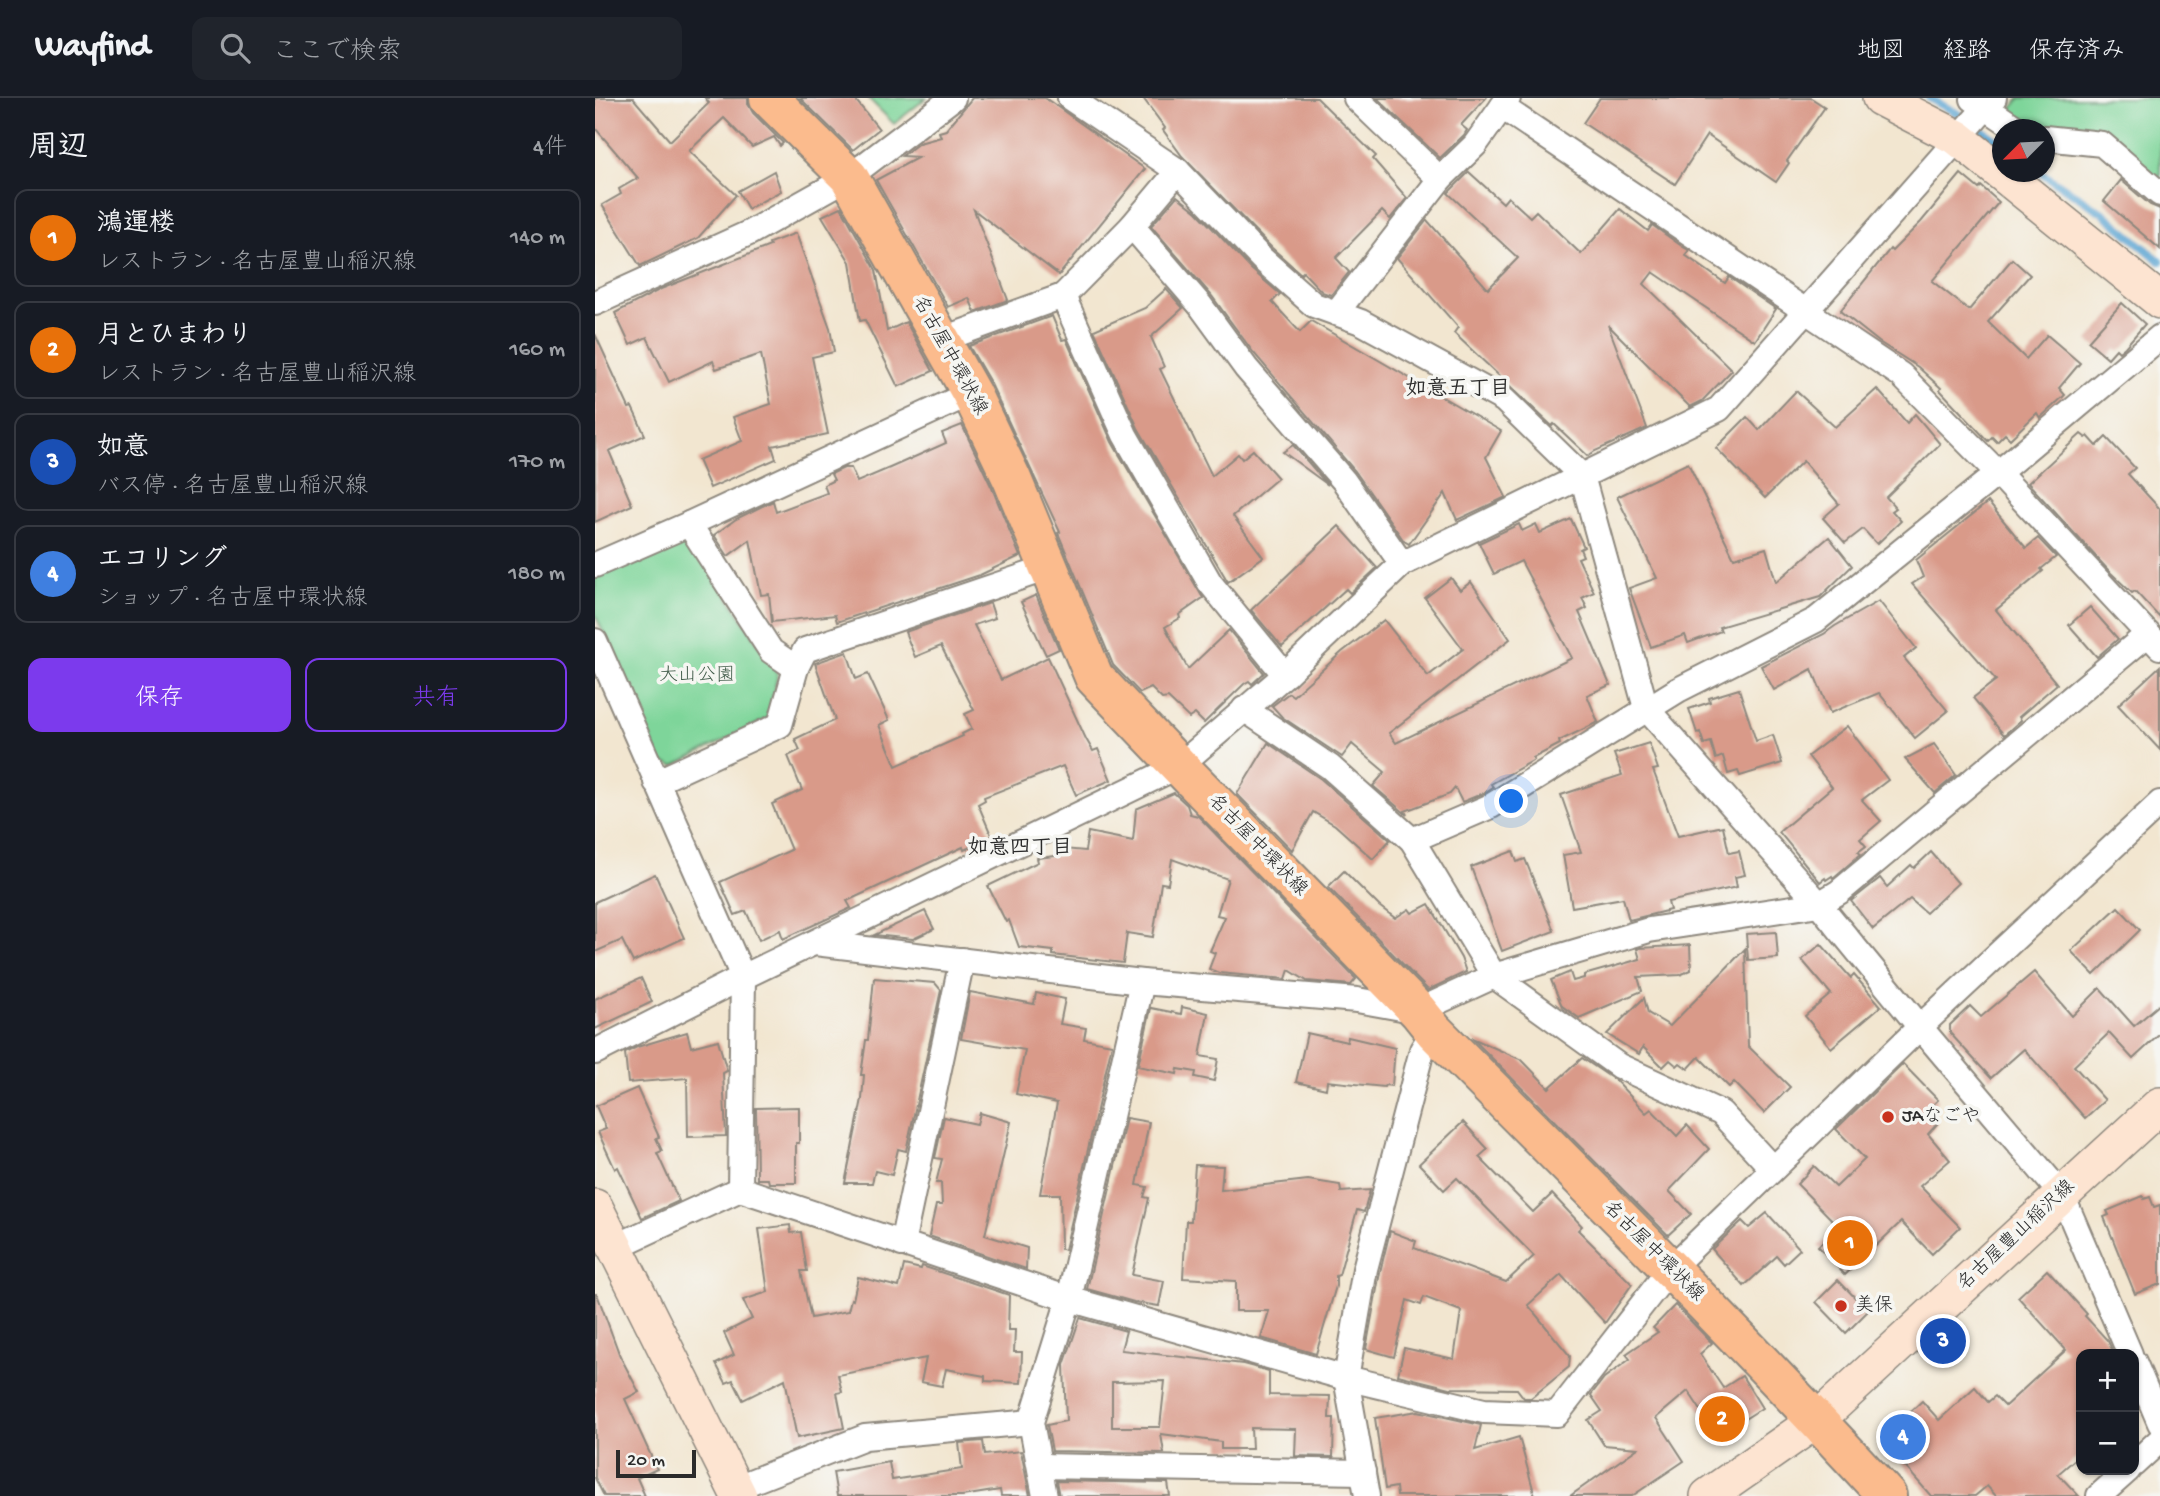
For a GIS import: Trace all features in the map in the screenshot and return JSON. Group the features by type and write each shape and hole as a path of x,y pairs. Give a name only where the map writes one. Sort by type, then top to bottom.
{"main road":[{"name":"名古屋中環状線","path":"769,98 849,177 971,393 1012,480 1094,677 1817,1420 1887,1496"}],"street":[{"path":"595,303 749,233 849,177 953,98"},
{"path":"1070,98 1178,171 1262,259 1314,305 1361,322 1504,400 1582,476 1646,708 1819,904 2062,1195 2128,1349"},
{"path":"1356,98 1440,179"},
{"path":"1880,98 1976,114 2160,301"},
{"path":"1040,1466 1365,1484 1346,1378 1365,1269 1422,1050 1426,1021 1494,976 1649,930 1819,904 1839,892 2154,640 1998,472 1901,376 1505,103 1475,145 1440,179 1336,313"},
{"path":"595,1052 743,977 1179,766 1285,675 1402,564 1719,410 1976,114"},
{"path":"2055,139 2102,144 2160,194"},
{"path":"941,340 1063,296 1132,226 1178,171"},
{"path":"1132,226 1200,305 1246,368 1344,481 1402,564"},
{"path":"1063,296 1125,435 1210,583 1285,675"},
{"path":"1412,839 1491,806 1646,708 1816,620 2160,337"},
{"path":"595,565 971,393"},
{"path":"689,524 771,650 796,668"},
{"path":"656,782 780,725 796,668 805,650 1048,568"},
{"path":"595,641 743,977 740,1189"},
{"path":"1244,709 1330,767 1412,839 1494,976 1619,1066 1721,1113 1772,1168"},
{"path":"615,1247 740,1189 1069,1299 1346,1378 1484,1411 1557,1415 1670,1269 1920,1027 2160,803"},
{"path":"815,943 1142,982 1357,1000 1426,1021"},
{"path":"902,1244 962,960"},
{"path":"1045,1496 1031,1422 1069,1299 1142,982"},
{"name":"名古屋豊山稲沢線","path":"1708,1496 1817,1420 2160,1105"},
{"path":"595,1207 737,1492 865,1437 1031,1422"},
{"path":"2139,1374 2160,1423"},
{"path":"2139,1459 2160,1440"},
{"path":"2099,1496 2122,1475"}],"green space":[{"path":"868,98 926,98 894,124"},
{"path":"2021,98 2160,98 2160,184 2077,131 2055,130 2055,119 2016,119 2008,112"},
{"name":"大山公園","path":"679,536 692,541 778,674 767,719 674,766 661,762 595,614 595,575"}],"building":[{"path":"595,98 633,98 670,141 709,103 705,98 748,98 753,113 783,143 780,146 774,137 752,147 724,118 689,151 736,195 698,238 640,266 602,205 621,194 619,189 638,178 595,128"},
{"path":"800,98 854,98 879,129 853,150"},
{"path":"972,98 1045,98 1145,169 1059,275 974,210 1008,300 975,312 969,298 948,307 876,180 919,157 902,156 919,143 941,137 939,132 946,130"},
{"path":"1143,98 1317,98 1376,156 1373,159 1407,198 1390,219 1382,211 1336,258 1349,272 1331,295 1322,292 1303,272 1301,274 1272,248 1182,156"},
{"path":"1377,98 1486,98 1461,125 1467,130 1464,135 1440,158"},
{"path":"1600,98 1811,98 1825,107 1787,161 1789,163 1776,182 1707,135 1675,184 1583,123"},
{"path":"774,171 781,191 748,209 738,191"},
{"path":"1469,172 1503,203 1508,197 1530,217 1536,211 1581,254 1620,209 1648,231 1652,225 1689,250 1685,255 1725,283 1729,277 1776,309 1755,341 1653,272 1644,284 1732,370 1702,401 1690,407 1608,325 1647,428 1588,456 1554,424 1552,426 1454,333 1458,327 1397,258 1427,220 1488,289 1518,258 1448,193"},
{"path":"1961,174 1979,189 1981,186 1999,202 1932,281 1969,310 2012,259 2030,275 1988,322 2026,359 2047,335 2080,363 2059,388 2065,395 2040,418 2037,413 2010,439 2005,434 1997,442 1992,437 1988,441 1941,388 1918,367 1879,342 1840,311 1890,249 1892,251 1921,222"},
{"path":"2121,180 2150,205 2160,209 2160,249 2104,201"},
{"path":"1177,196 1197,212 1251,269 1280,294 1272,302 1300,332 1311,321 1501,431 1486,457 1506,497 1457,520 1445,493 1409,544 1404,541 1355,471 1253,352 1211,295 1151,226"},
{"path":"841,207 876,270 887,331 906,322 933,371 898,387 865,320 860,321 850,262 822,216"},
{"path":"796,233 830,328 834,352 812,357 828,434 772,446 776,459 710,488 698,460 742,441 733,417 771,404 761,354 716,369 713,361 669,382 647,337 630,345 615,313 661,289"},
{"path":"1166,289 1183,308 1151,337 1164,367 1160,369 1212,476 1238,454 1242,459 1253,450 1278,478 1233,516 1263,557 1228,582 1138,428 1094,330 1145,308"},
{"path":"2122,303 2145,324 2125,347 2119,352 2116,349 2108,358 2088,341"},
{"path":"1052,316 1062,340 1066,339 1112,442 1203,598 1165,627 1188,669 1229,630 1264,673 1252,684 1249,681 1244,684 1204,723 1195,714 1189,718 1168,698 1162,699 1151,688 1140,693 1113,665 1058,533 1060,532 991,384 969,346"},
{"path":"595,334 629,408 632,407 645,435 609,451 632,505 595,522"},
{"path":"1877,389 1907,423 1915,414 1940,444 1886,497 1896,508 1892,511 1901,521 1877,544 1863,529 1845,543 1823,518 1839,504 1803,461 1765,498 1716,448 1747,417 1759,430 1796,391 1835,427"},
{"path":"962,425 1020,556 980,575 837,622 835,615 772,622 769,594 761,595 750,540 728,556 714,535 736,519 773,501 776,512 827,493 824,485 834,480 831,474 844,468 851,468 857,482 892,467 946,443 942,433"},
{"path":"2081,434 2086,438 2088,436 2097,446 2106,437 2135,468 2128,474 2160,509 2160,618 2135,591 2132,593 2111,573 2028,483"},
{"path":"1293,445 1328,485 1283,452"},
{"path":"1688,463 1734,558 1766,548 1776,582 1829,537 1852,566 1820,597 1719,627 1721,631 1688,643 1685,635 1651,647 1629,588 1657,578 1617,497"},
{"path":"1988,502 2026,548 2038,538 2056,557 1996,610 2057,684 2019,717 2021,720 2004,735 1973,698 1996,680 1912,584 1923,577 1916,560"},
{"path":"1571,519 1584,547 1580,549 1583,556 1578,558 1594,592 1582,598 1587,608 1579,612 1610,685 1587,695 1598,722 1559,741 1560,744 1491,784 1493,787 1484,793 1462,802 1455,788 1450,794 1405,811 1407,815 1373,786 1385,772 1352,744 1342,757 1282,717 1272,706 1289,693 1293,696 1342,652 1384,620 1428,676 1463,649 1425,598 1451,578 1460,590 1471,582 1510,639 1389,733 1396,743 1572,658 1521,561 1494,574 1479,543 1519,524 1522,531 1536,524 1540,533"},
{"path":"1339,526 1377,568 1350,593 1346,589 1282,647 1251,610"},
{"path":"1036,595 1059,649 1046,655 1021,602"},
{"path":"1879,601 1916,648 1904,658 1948,711 1915,738 1879,693 1830,713 1812,669 1774,690 1761,666 1824,634"},
{"path":"990,603 995,618 974,625 1001,680 1048,657 1086,739 1093,751 1098,749 1111,780 1076,795 1063,766 984,797 985,800 978,804 992,837 964,850 963,847 847,901 851,908 783,939 780,930 759,940 746,911 735,915 720,882 791,850 772,804 802,790 788,756 800,750 795,739 835,720 815,663 847,652 856,679 868,674 889,720 879,725 896,766 963,736 962,734 972,729 965,714 974,710 941,646 915,657 905,632"},
{"path":"2090,607 2118,639 2097,657 2069,625"},
{"path":"2160,666 2160,750 2118,705"},
{"path":"1739,689 1756,741 1773,735 1782,763 1740,776 1738,771 1728,774 1723,756 1716,759 1711,742 1704,744 1700,732 1697,733 1689,709 1710,702 1709,698"},
{"path":"1847,726 1888,780 1862,800 1881,821 1860,839 1866,846 1858,852 1861,854 1833,878 1825,878 1820,882 1779,832 1832,787 1808,756"},
{"path":"1268,743 1321,779 1390,840 1373,859 1335,825 1313,812 1292,850 1237,794"},
{"path":"1649,743 1658,769 1653,770 1678,836 1723,826 1729,853 1739,851 1745,875 1735,877 1737,887 1668,902 1670,910 1629,920 1623,898 1572,907 1563,855 1581,852 1561,795 1622,775 1614,754"},
{"path":"1934,744 1956,775 1935,793 1905,759"},
{"path":"1174,793 1187,805 1190,814 1198,816 1356,979 1351,985 1307,981 1289,970 1286,979 1219,973 1209,969 1215,953 1210,951 1225,917 1217,915 1228,879 1172,859 1168,884 1161,883 1153,937 1127,933 1123,963 1053,955 1053,951 1019,947 1009,920 1006,922 988,886 1038,862 1037,858 1064,855 1064,849 1085,851 1088,832 1133,841 1136,809"},
{"path":"1513,851 1517,862 1525,859 1554,931 1502,951 1471,867"},
{"path":"1931,852 1958,883 1926,913 1910,899 1873,929 1851,901 1880,878 1887,887 1911,865 1914,868"},
{"path":"1344,871 1395,918 1409,909 1412,913 1429,904 1461,958 1466,972 1428,990 1328,887"},
{"path":"655,874 684,938 633,962 622,940 595,952 595,902"},
{"path":"2118,907 2140,930 2094,975 2071,951"},
{"path":"925,911 934,929 913,939 874,935"},
{"path":"1776,932 1778,958 1748,960 1746,934"},
{"path":"1821,944 1851,978 1854,975 1881,1006 1831,1048 1805,1016 1831,994 1802,960"},
{"path":"1690,945 1691,970 1680,975 1638,977 1642,991 1579,1018 1562,1006 1551,980 1570,972 1573,981 1584,978 1584,975 1640,959 1637,949 1640,948"},
{"path":"1745,949 1748,1046 1790,1087 1764,1113 1734,1082 1729,1087 1699,1057 1688,1069 1680,1063 1677,1066 1670,1060 1663,1067 1643,1047 1639,1054 1607,1034 1644,998 1648,1013 1670,1026"},
{"path":"2034,972 2072,1016 2100,988 2134,1026 2160,1004 2160,1034 2133,1059 2109,1033 2074,1066 2105,1100 2085,1118 2024,1049 1991,1078 1950,1033 1950,1025 1970,1006 1981,1017"},
{"path":"641,978 652,1002 595,1029 595,999"},
{"path":"874,978 935,983 941,990 906,1151 898,1149 892,1175 875,1171 872,1183 845,1183 862,1099 864,1075 861,1075 868,1040"},
{"path":"970,992 1034,1004 1036,993 1065,999 1060,1024 1086,1028 1084,1039 1112,1044 1065,1250 1061,1249 1060,1194 1040,1194 1057,1103 1016,1094 1025,1050 961,1039"},
{"path":"1182,1007 1208,1013 1200,1056 1218,1059 1214,1081 1195,1077 1196,1072 1178,1069 1177,1074 1138,1066 1151,1008 1181,1014"},
{"path":"687,1032 691,1047 718,1040 727,1071 723,1073 726,1136 688,1137 687,1078 628,1083 625,1053"},
{"path":"1307,1033 1347,1042 1348,1037 1395,1048 1392,1086 1327,1081 1326,1089 1296,1082"},
{"path":"1472,1038 1522,1060 1549,1088 1582,1058 1616,1081 1646,1113 1651,1109 1677,1136 1687,1125 1709,1149 1669,1191 1691,1214 1668,1235"},
{"path":"1903,1064 1938,1100 1926,1111 1938,1123 1928,1134 1950,1160 1920,1186 1960,1227 1932,1254 1901,1222 1845,1275 1818,1246 1839,1227 1797,1184 1814,1166 1836,1187 1865,1159 1836,1129"},
{"path":"637,1088 659,1137 656,1138 662,1151 657,1153 679,1201 642,1218 598,1132 606,1129 596,1106"},
{"path":"799,1107 796,1183 769,1183 768,1179 757,1179 756,1108"},
{"path":"980,1113 1011,1122 985,1235 1027,1248 1026,1269 929,1236 936,1205 942,1205 941,1183 936,1183 942,1159 935,1158 944,1117 977,1124"},
{"path":"1126,1118 1149,1122 1137,1185 1147,1187 1144,1197 1149,1198 1132,1275 1164,1281 1159,1306 1087,1289"},
{"path":"1463,1122 1488,1149 1479,1157 1533,1212 1552,1194 1582,1226 1578,1230 1632,1284 1605,1323 1561,1275 1528,1305 1570,1356 1569,1367 1531,1398 1524,1398 1517,1389 1450,1388 1398,1375 1404,1348 1454,1359 1461,1311 1424,1297 1421,1305 1407,1300 1394,1357 1366,1349 1390,1231 1416,1241 1414,1248 1506,1282 1534,1256 1457,1178 1444,1190 1419,1164"},
{"path":"1195,1165 1223,1166 1221,1190 1308,1180 1340,1185 1341,1192 1370,1190 1364,1212 1357,1210 1339,1275 1336,1276 1336,1286 1316,1354 1261,1338 1269,1311 1236,1311 1236,1281 1183,1278 1186,1221 1191,1221"},
{"path":"2143,1196 2144,1199 2150,1197 2154,1207 2160,1205 2160,1284 2135,1294 2104,1217 2109,1215 2107,1211"},
{"path":"1767,1213 1800,1249 1784,1264 1777,1256 1744,1286 1712,1249 1742,1221 1749,1228"},
{"path":"790,1225 791,1233 801,1232 807,1271 801,1271 811,1318 848,1311 858,1277 899,1287 904,1265 921,1269 922,1266 1009,1295 1008,1330 1015,1330 1014,1352 1022,1352 1021,1383 985,1381 985,1376 946,1369 942,1386 921,1382 926,1358 838,1375 842,1392 837,1393 844,1428 797,1438 785,1379 743,1400 733,1380 726,1383 716,1364 734,1355 724,1333 752,1319 743,1300 768,1292 759,1229"},
{"path":"2047,1270 2087,1314 2085,1316 2108,1341 2112,1349 2076,1349 2076,1458 2058,1474 2079,1496 1996,1496 1987,1486 1975,1496 1931,1496 1881,1439 1922,1401 1939,1420 1975,1387 1988,1402 1995,1396 2005,1406 2066,1350 2018,1297"},
{"path":"1838,1280 1868,1311 1846,1333 1816,1302"},
{"path":"595,1294 620,1356 639,1392 625,1399 657,1469 637,1478 645,1496 604,1496 595,1478"},
{"path":"1675,1305 1712,1343 1700,1354 1723,1388 1742,1376 1762,1408 1718,1436 1688,1391 1656,1418 1684,1461 1632,1496 1570,1496 1638,1448 1604,1445 1588,1420 1602,1411 1591,1395 1604,1378 1630,1359 1626,1354 1658,1332 1653,1328"},
{"path":"1080,1318 1126,1331 1121,1350 1243,1364 1269,1371 1269,1395 1330,1396 1329,1418 1334,1418 1333,1457 1295,1456 1296,1429 1251,1428 1252,1449 1221,1449 1221,1442 1161,1434 1164,1453 1052,1451 1047,1425 1066,1421 1064,1365","holes":["1165,1381 1160,1427 1112,1427 1112,1382"]},
{"path":"1418,1411 1481,1425 1475,1450 1519,1437 1535,1496 1397,1496 1396,1487 1385,1489 1375,1418"},
{"path":"983,1441 985,1455 1021,1451 1030,1496 1001,1496 1000,1490 962,1496 837,1496 833,1472 889,1462 892,1480 962,1469 959,1443"},
{"path":"1057,1481 1168,1483 1170,1496 1060,1496"}],"waterway":[{"path":"1929,98 1964,117 1992,137"},
{"path":"2055,182 2103,213 2160,261"}],"place":[{"name":"JAなごや","path":"1888,1117"},
{"name":"鴻運楼","path":"1850,1243"},
{"name":"美保","path":"1841,1306"},
{"name":"如意","path":"1943,1341"},
{"name":"月とひまわり","path":"1722,1419"},
{"name":"エコリング","path":"1903,1437"}],"district":[{"name":"如意五丁目","path":"1458,390"},
{"name":"如意四丁目","path":"1020,849"}]}
